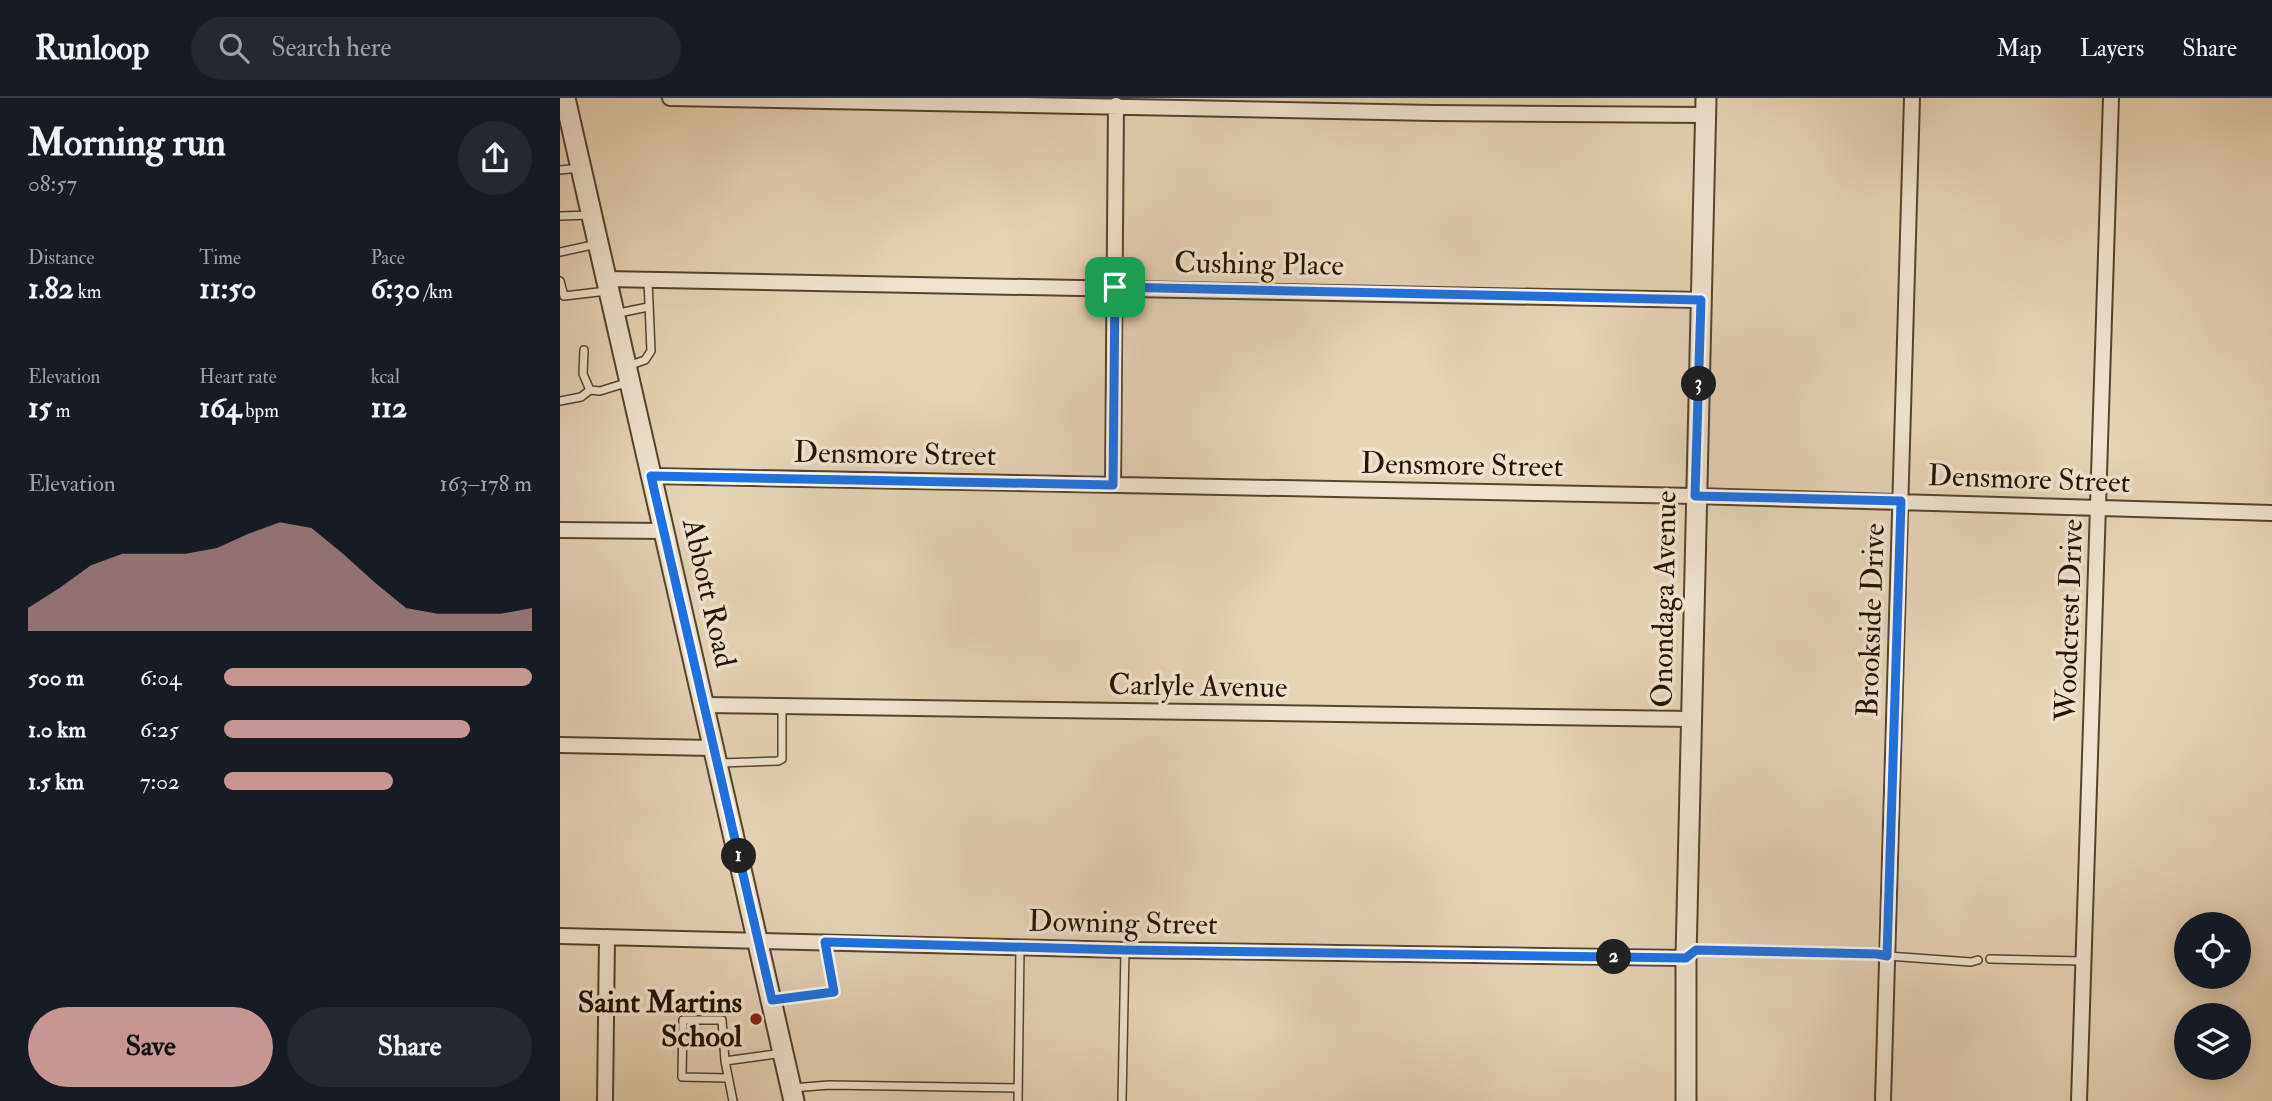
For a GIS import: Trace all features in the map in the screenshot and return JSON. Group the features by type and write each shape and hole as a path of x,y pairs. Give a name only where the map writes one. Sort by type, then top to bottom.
{"street":[{"name":"Abbott Road","path":"565,98 566,128 581,168 792,1094"},
{"path":"670,98 1433,113 1706,107"},
{"name":"Brookside Drive","path":"1883,1101 1912,98"},
{"name":"Woodcrest Drive","path":"2079,1101 2111,98"},
{"path":"1113,485 1116,105"},
{"name":"Onondaga Avenue","path":"1686,1101 1686,958 1695,496 1706,107"},
{"name":"Cushing Place","path":"607,285 648,280 1701,300"},
{"name":"Densmore Street","path":"651,476 1695,496 2272,513"},
{"path":"560,530 664,531"},
{"name":"Carlyle Avenue","path":"704,705 1691,719"},
{"path":"560,746 716,755"},
{"name":"Downing Street","path":"560,936 1125,950 1686,958"},
{"path":"605,1101 607,937"}],"lane":[{"path":"560,170 581,168"},
{"path":"560,216 591,215"},
{"path":"560,252 598,244"},
{"path":"560,401 581,397 590,390 600,391 645,360 651,351 648,280"},
{"path":"560,281 564,296 607,285"},
{"path":"614,314 648,307"},
{"path":"584,350 583,374 590,390"},
{"path":"716,755 778,761 782,759 782,707"},
{"path":"772,1000 834,992 825,942"},
{"path":"1018,1101 1020,947"},
{"path":"1122,1101 1125,950"},
{"path":"1887,956 1971,962 1978,960"},
{"path":"1990,959 2083,961"},
{"path":"729,1078 682,1077 683,1020 722,1020 725,1061 729,1078 733,1101"},
{"path":"725,1061 783,1053"},
{"path":"792,1094 830,1085 1018,1088"}],"path":[{"path":"1686,958 1696,950 1887,956"}],"place":[{"name":"Saint Martins School","path":"756,1019"}],"route":[{"path":"1115,287 1701,300 1695,496 1901,501 1887,956 1696,950 1686,958 1125,950 825,942 834,992 772,1000 651,476 1113,485 1115,287"}]}
